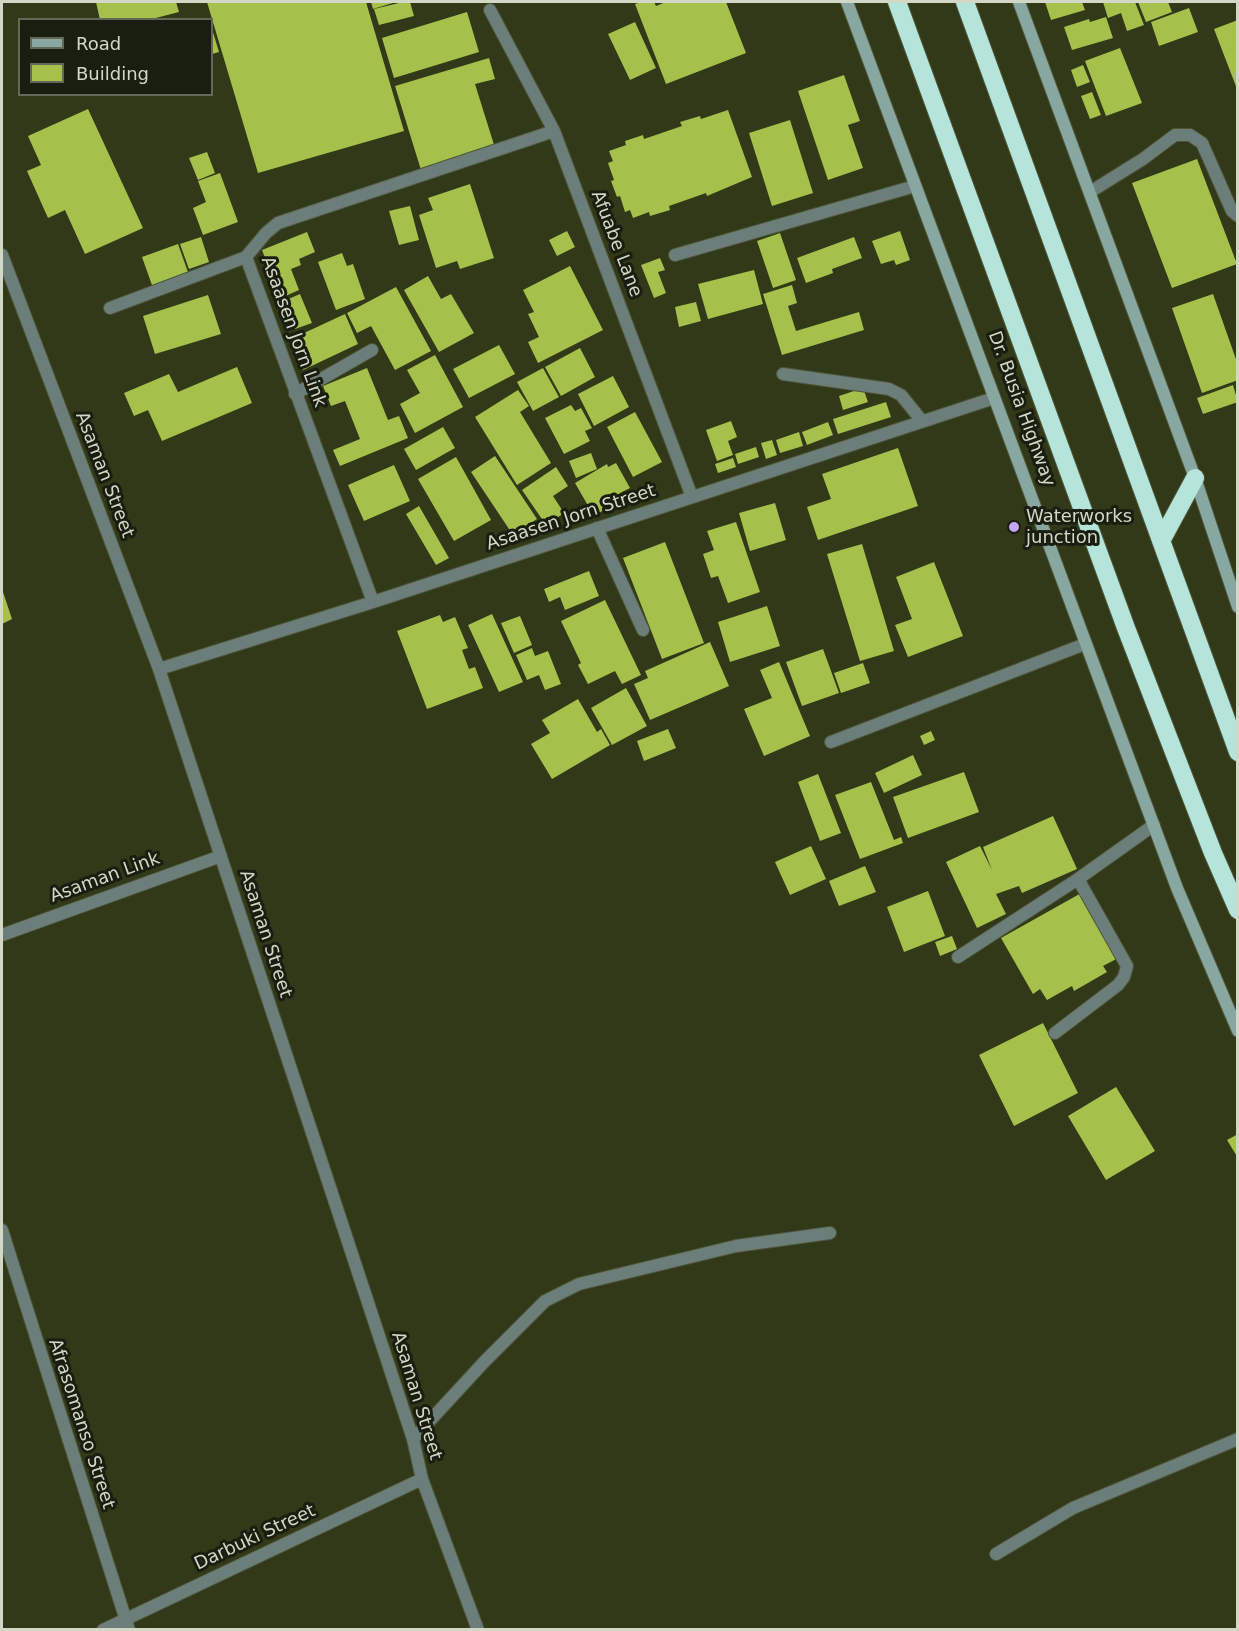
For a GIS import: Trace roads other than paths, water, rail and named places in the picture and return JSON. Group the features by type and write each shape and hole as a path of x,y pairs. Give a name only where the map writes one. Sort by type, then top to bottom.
{"highway":[{"name":"Dr. Busia Highway","path":"897,2 1126,628 1213,853 1238,910"},
{"path":"965,2 1238,752"},
{"path":"1161,541 1195,478"}],"street":[{"name":"Dr. Busia Highway","path":"847,2 1085,644 1178,888 1238,1031"},
{"path":"1019,2 1195,478 1238,607"},
{"name":"Afuabe Lane","path":"490,10 554,131 692,497"},
{"name":"Asaasen Jorn Link","path":"373,602 246,257 266,233 278,223 554,131"},
{"path":"1090,192 1143,159 1175,135 1190,135 1202,143 1232,211 1238,216"},
{"path":"675,255 915,186"},
{"name":"Asaman Street","path":"2,255 159,669 413,1439 422,1479 478,1629"},
{"path":"110,308 246,257"},
{"path":"296,394 372,350"},
{"path":"783,374 889,389 901,395 922,421"},
{"name":"Asaasen Jorn Street","path":"159,669 373,602 994,398"},
{"path":"597,528 643,630"},
{"path":"831,742 1085,644"},
{"path":"958,957 1078,879 1154,825"},
{"name":"Asaman Link","path":"2,935 221,856"},
{"path":"1055,1033 1118,985 1125,977 1127,966 1078,879"},
{"name":"Afrasomanso Street","path":"2,1230 127,1624"},
{"path":"413,1439 544,1301 579,1284 736,1246 830,1233"},
{"path":"996,1554 1073,1508 1238,1439"},
{"name":"Darbuki Street","path":"104,1629 127,1624 422,1479"}],"place":[{"name":"Waterworks junction","path":"1014,527"}]}
